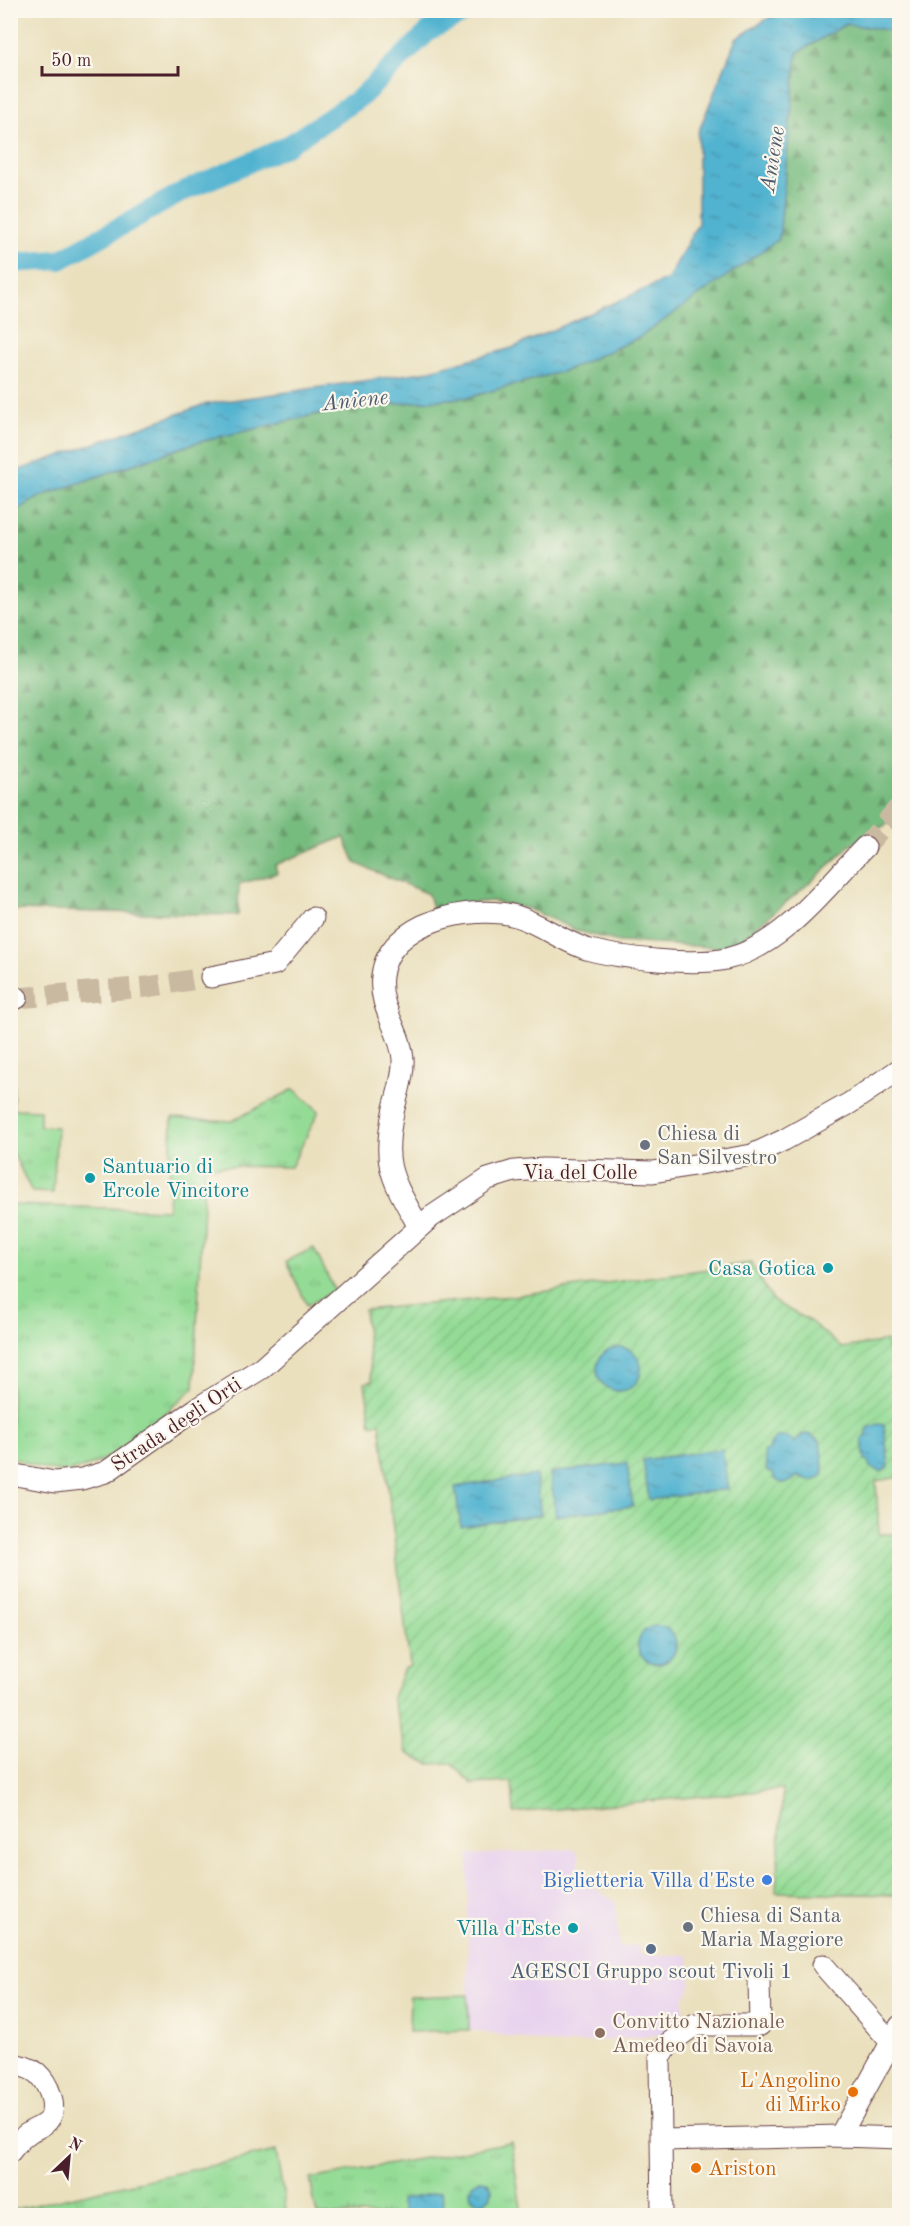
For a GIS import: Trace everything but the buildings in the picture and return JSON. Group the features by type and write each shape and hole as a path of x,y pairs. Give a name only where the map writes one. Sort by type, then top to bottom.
{"street":[{"path":"419,1227 395,1184 389,1162 390,1126 403,1065 402,1052 386,1010 381,981 390,952 399,940 408,933 438,920 474,912 497,912 517,917 576,945 602,952 703,961 733,957 763,944 786,928 865,847"},
{"path":"211,978 275,964 313,918"},
{"name":"Via del Colle","path":"295,1339 419,1227 451,1202 484,1181 506,1173 543,1169 653,1172 752,1155 850,1103 900,1069"},
{"name":"Strada degli Orti","path":"10,1474 55,1482 90,1477 106,1472 196,1409 262,1368 295,1339"},
{"path":"824,1965 895,2033 840,2136"},
{"path":"662,2216 660,2058 669,2043 695,2025 760,2025 759,1980"},
{"path":"10,2064 23,2066 36,2073 45,2083 53,2106 48,2121 25,2136 10,2152"},
{"path":"662,2140 840,2136 900,2138"}],"shaded area":[{"path":"572,1849 579,1854 580,1879 616,1902 619,1946 639,1945 640,1955 689,1955 691,1986 683,1999 685,2019 677,2033 561,2045 469,2030 409,2032 410,1997 468,1995 468,1855"}],"green space":[{"path":"846,24 899,32 899,817 850,845 819,875 731,948 619,942 578,931 529,909 491,901 461,904 433,912 428,894 355,863 344,837 275,865 277,873 239,884 238,915 11,910 11,514 40,496 195,443 339,409 470,397 567,370 640,337 790,123 797,53"},
{"path":"11,1066 14,1066 13,1109 40,1110 40,1126 57,1127 53,1193 32,1192 11,1149"},
{"path":"294,1089 319,1111 291,1167 205,1166 194,1388 119,1450 85,1467 69,1471 54,1471 11,1457 11,1205 168,1210 172,1118 232,1121"},
{"path":"314,1248 335,1291 307,1305 286,1261"},
{"path":"751,1263 773,1301 810,1321 842,1348 886,1341 891,1358 898,1408 899,1477 876,1481 879,1534 900,1534 900,1890 896,1895 776,1892 783,1789 514,1813 512,1782 472,1784 451,1763 429,1764 407,1753 392,1697 404,1669 410,1666 380,1423 371,1424 365,1383 372,1381 364,1310 512,1296"},
{"path":"468,1995 469,2030 409,2032 410,1997"},
{"path":"511,2142 522,2215 317,2215 310,2179"},
{"path":"276,2151 287,2215 11,2215 11,2210"}],"water":[{"name":"Aniene","path":"779,11 899,11 899,32 846,24 797,53 779,239 640,337 567,370 470,397 339,409 195,443 41,496 11,514 11,473 206,404 423,372 512,348 668,279 698,223 698,133 736,39"},
{"path":"619,1347 635,1353 641,1369 635,1385 619,1391 603,1385 597,1369 603,1353"},
{"path":"878,1424 884,1425 889,1467 881,1472 869,1466 869,1461 865,1460 862,1439 866,1437 868,1428"},
{"path":"808,1434 820,1441 824,1474 814,1480 798,1476 789,1482 777,1481 773,1473 767,1472 764,1451 770,1450 770,1445 776,1437 788,1437 795,1443 802,1435"},
{"path":"722,1449 728,1489 649,1500 643,1460"},
{"path":"627,1463 633,1506 556,1516 550,1473"},
{"path":"536,1475 541,1515 461,1527 455,1487"},
{"path":"657,1626 671,1631 676,1645 671,1659 657,1664 643,1659 638,1645 643,1631"},
{"path":"481,2180 489,2183 492,2191 489,2199 481,2202 473,2199 470,2191 473,2183"},
{"path":"441,2192 444,2208 404,2215 400,2200"}],"waterway":[{"path":"10,263 60,260 184,191 285,147 361,97 430,30 471,10"}],"tunnel":[{"path":"865,847 900,806"},
{"path":"17,998 147,987 211,977"}],"place":[{"name":"Chiesa di San Silvestro","path":"645,1145"},
{"name":"Santuario di Ercole Vincitore","path":"90,1178"},
{"name":"Casa Gotica","path":"828,1268"},
{"name":"Biglietteria Villa d'Este","path":"767,1880"},
{"name":"Chiesa di Santa Maria Maggiore","path":"688,1927"},
{"name":"Villa d'Este","path":"573,1928"},
{"name":"AGESCI Gruppo scout Tivoli 1","path":"651,1949"},
{"name":"Convitto Nazionale Amedeo di Savoia","path":"600,2033"},
{"name":"L'Angolino di Mirko","path":"853,2092"},
{"name":"Ariston","path":"696,2168"}]}
